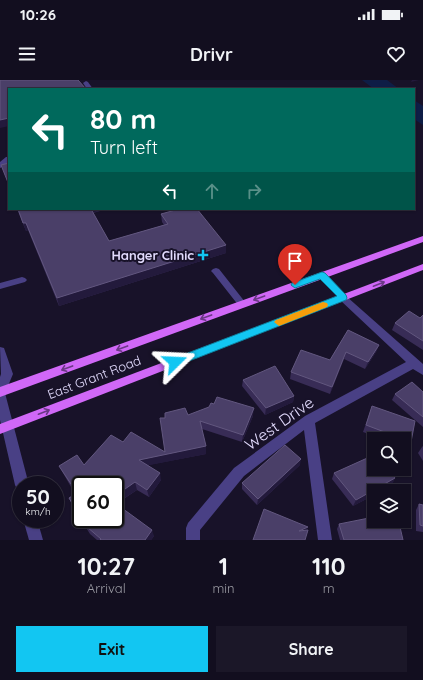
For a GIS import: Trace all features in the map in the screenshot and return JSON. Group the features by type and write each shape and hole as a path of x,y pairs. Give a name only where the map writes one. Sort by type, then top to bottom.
{"main road":[{"name":"East Grant Road","path":"0,392 423,239"},
{"name":"East Grant Road","path":"4,428 423,267"}],"street":[{"path":"86,83 89,88"},
{"path":"0,166 8,160"},
{"path":"216,271 242,304"},
{"path":"322,275 343,298 418,367"},
{"path":"0,286 22,280"},
{"path":"0,351 7,374 0,392"},
{"name":"West Drive","path":"193,540 192,528 239,472 309,420 418,367"},
{"path":"0,396 4,428 19,476"},
{"path":"309,420 325,540"},
{"path":"33,528 36,540"}],"water":[{"path":"362,80 387,80 398,88 373,88"},
{"path":"415,101 423,106 423,125 415,120"}],"building":[{"path":"0,80 78,80 85,88 8,88 8,118 0,120"},
{"path":"8,163 8,182 1,165"},
{"path":"18,210 92,210 109,241 168,224 161,214 175,210 198,210 226,245 57,298 26,223 23,223"},
{"path":"409,311 420,318 423,315 423,341 395,323"},
{"path":"348,330 379,345 368,362 346,352 332,387 291,372 301,350 330,360"},
{"path":"275,366 294,396 266,408 243,380"},
{"path":"412,382 423,392 423,417 395,394"},
{"path":"217,397 254,408 243,435 200,421 206,446 139,460 160,473 147,490 135,482 124,490 124,476 72,476 72,486 59,466 77,455 84,465 111,435 123,442 131,432 165,452 160,418 165,418 165,413 185,408 188,415 209,407 211,403 214,404"},
{"path":"372,406 415,421 411,442 411,432 385,432 366,425"},
{"path":"285,445 301,459 258,499 242,483"},
{"path":"367,458 367,476 393,476 395,478 384,484 367,484 367,494 356,500 334,473"},
{"path":"72,496 72,503 69,498"},
{"path":"419,504 423,505 423,526 420,525"},
{"path":"264,509 308,527 299,531 308,530 305,540 253,540"},
{"path":"124,510 152,530 145,540 100,540 101,539 88,528 124,528"},
{"path":"367,518 367,528 400,528 403,540 344,540 339,524"}],"slow traffic":[{"path":"279,322 323,305"}],"place":[{"name":"Hanger Clinic","path":"203,255"}],"route":[{"path":"175,362 343,298 322,275 295,285"}]}
